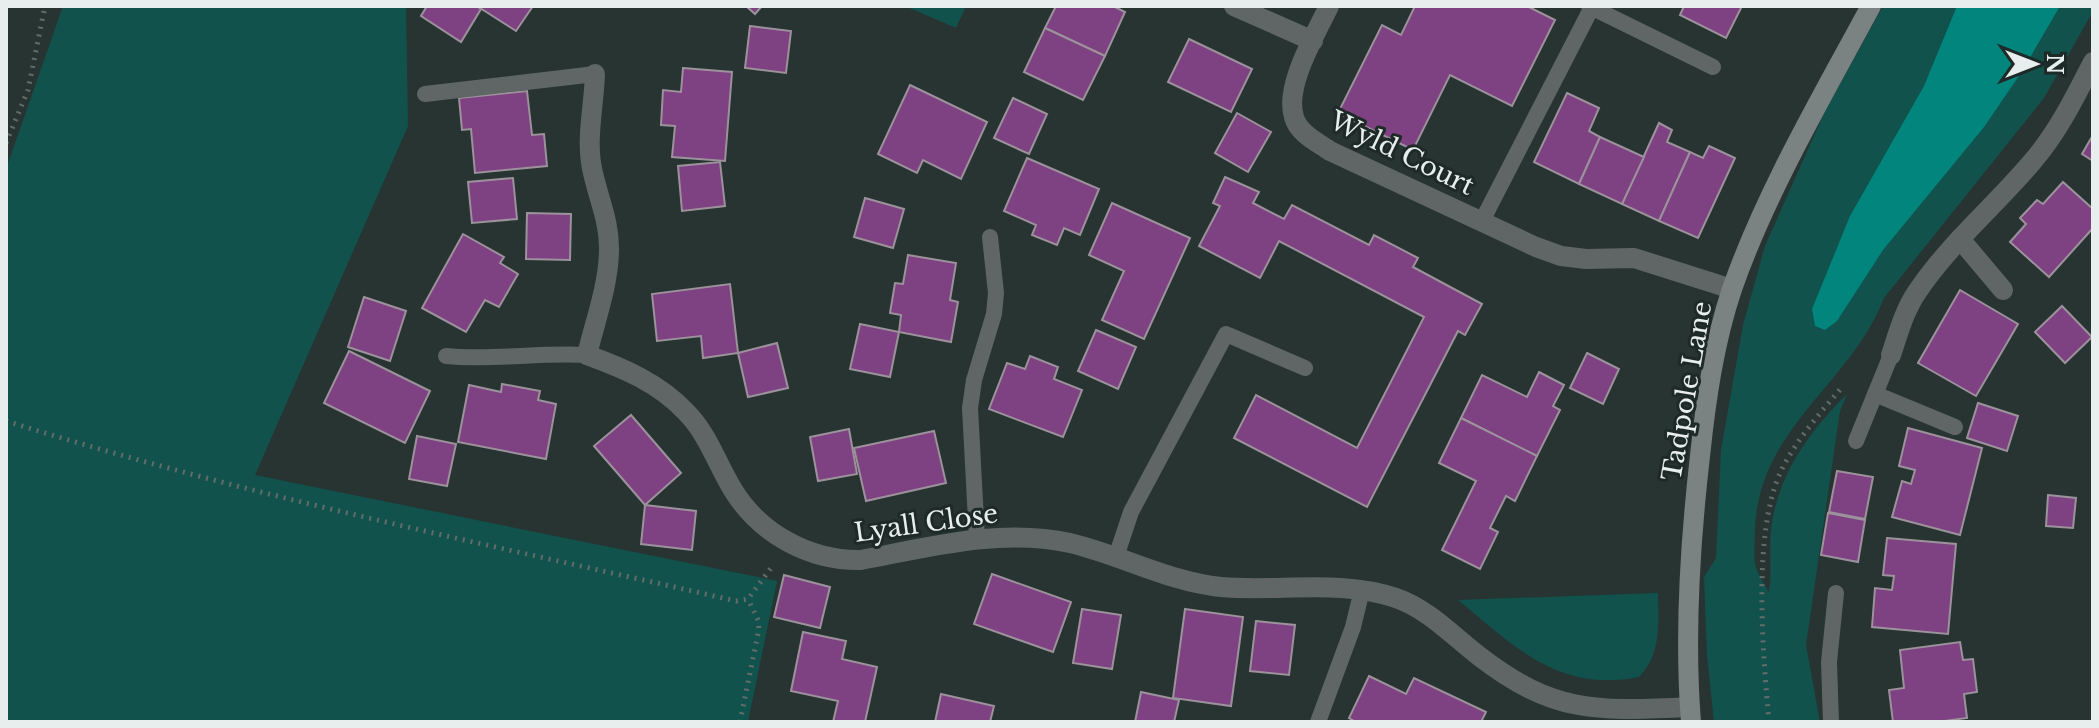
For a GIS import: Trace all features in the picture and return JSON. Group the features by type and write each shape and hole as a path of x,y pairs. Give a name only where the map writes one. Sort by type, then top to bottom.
{"street":[{"path":"1234,6 1313,41"},
{"name":"Wyld Court","path":"1329,6 1294,83 1294,119 1305,134 1330,151 1536,247 1561,256 1586,259 1634,258 1732,289"},
{"name":"Tadpole Lane","path":"1690,715 1689,605 1693,512 1718,332 1732,289 1763,216 1871,6"},
{"path":"1891,355 1901,323 1916,292 2042,149 2069,110 2093,62"},
{"path":"587,355 603,295 609,255 607,221 590,156 595,74"},
{"path":"1960,239 2003,290"},
{"name":"Lyall Close","path":"587,355 632,373 673,398 703,433 744,506 771,532 825,557 861,560 995,537 1047,539 1193,582 1217,586 1362,590 1414,606 1502,673 1531,691 1556,701 1594,708 1690,715"}],"lane":[{"name":"Wyld Court","path":"1482,221 1590,7 1713,67"},
{"path":"425,94 595,74"},
{"path":"977,539 970,408 974,380 994,314 996,293 990,237"},
{"path":"1116,557 1131,512 1226,334 1305,368"},
{"name":"Lyall Close","path":"446,356 480,359 561,353 587,355"},
{"path":"1856,441 1891,355"},
{"path":"1875,394 1955,427"},
{"path":"1318,722 1353,627 1362,590"},
{"path":"1831,722 1829,662 1836,593"}],"path":[{"path":"6,143 28,90 45,6"},
{"path":"1769,722 1763,654 1766,519 1782,471 1816,418 1849,379"},
{"path":"6,421 75,443 254,490 736,601 748,599 773,564"},
{"path":"740,722 759,629 748,599"}],"shaded area":[{"path":"63,6 406,6 408,126 255,475 777,581 748,722 6,722 6,169"},
{"path":"905,6 966,6 956,28"},
{"path":"1883,6 2093,6 2093,11 2044,98 1884,298 1850,356 1789,434 1772,462 1760,493 1755,562 1769,592 1771,529 1780,490 1808,439 1847,394 1840,411 1806,645 1820,722 1714,722 1704,577 1716,558 1721,450 1743,325 1765,246 1825,111"},
{"path":"1957,6 2060,6 2021,73 1984,127 1883,250 1837,321 1825,330 1815,326 1812,309 1850,216 1924,86"},
{"path":"1658,593 1657,638 1652,658 1639,677 1611,680 1585,678 1540,662 1458,600"}],"building":[{"path":"427,6 476,6 481,9 461,42 421,16"},
{"path":"477,6 533,6 516,31"},
{"path":"746,6 762,6 755,14"},
{"path":"1056,6 1113,6 1125,12 1105,56 1045,28"},
{"path":"1415,6 1527,6 1555,20 1512,106 1450,75 1413,150 1338,113 1382,25 1401,35"},
{"path":"1684,6 1742,6 1726,38 1680,15"},
{"path":"750,26 791,31 786,73 745,68"},
{"path":"1045,28 1105,56 1083,100 1024,72"},
{"path":"1189,39 1252,69 1231,112 1168,82"},
{"path":"683,68 732,72 725,161 672,157 675,126 661,125 663,90 681,92"},
{"path":"910,85 987,122 961,179 923,160 917,173 878,154"},
{"path":"527,91 532,135 544,134 547,166 475,173 471,129 462,130 459,98"},
{"path":"1567,93 1599,108 1589,131 1600,137 1579,184 1534,162"},
{"path":"1013,98 1047,114 1029,154 994,138"},
{"path":"1237,113 1271,132 1248,172 1215,153"},
{"path":"1659,123 1672,130 1667,142 1690,152 1659,221 1622,204"},
{"path":"2093,135 2093,161 2082,154"},
{"path":"1600,137 1644,157 1622,204 1579,184"},
{"path":"1709,146 1735,158 1698,238 1659,221 1690,152 1703,158"},
{"path":"1027,158 1099,189 1080,235 1064,228 1057,245 1032,235 1036,225 1004,211"},
{"path":"720,162 725,206 682,211 678,166"},
{"path":"1225,177 1259,192 1253,203 1284,219 1292,205 1369,245 1374,235 1418,258 1413,267 1482,304 1465,335 1458,331 1367,507 1234,438 1256,395 1357,448 1424,317 1279,241 1260,278 1199,246 1220,206 1213,203"},
{"path":"513,178 517,219 472,223 468,182"},
{"path":"2063,182 2093,209 2093,228 2049,277 2010,242 2026,224 2020,218 2037,200 2043,204"},
{"path":"865,198 904,209 893,248 854,237"},
{"path":"1112,203 1190,238 1144,339 1102,320 1124,271 1089,255"},
{"path":"527,213 571,214 570,260 526,259"},
{"path":"463,234 504,257 500,263 518,274 499,307 485,300 466,332 422,308"},
{"path":"908,255 956,263 950,300 958,302 951,342 899,332 901,315 890,313 895,283 903,284"},
{"path":"730,284 738,353 703,358 701,336 657,341 652,294"},
{"path":"1960,290 2018,324 1976,396 1918,363"},
{"path":"364,297 406,311 390,361 348,347"},
{"path":"2062,306 2092,337 2065,363 2035,332"},
{"path":"860,324 899,332 890,377 850,369"},
{"path":"1096,330 1136,347 1118,389 1078,371"},
{"path":"777,343 788,388 748,397 738,353"},
{"path":"349,351 430,391 405,443 324,403"},
{"path":"1587,353 1619,369 1603,404 1570,388"},
{"path":"1030,356 1058,367 1054,379 1082,390 1063,437 989,409 1007,363 1025,369"},
{"path":"1539,372 1564,385 1553,406 1560,410 1537,456 1461,418 1482,375 1527,397"},
{"path":"502,384 540,391 538,400 556,404 546,459 458,442 469,385 501,392"},
{"path":"1978,403 2018,416 2007,451 1967,438"},
{"path":"631,415 681,473 645,505 594,446"},
{"path":"1461,418 1537,456 1515,501 1506,496 1490,528 1498,532 1480,569 1442,550 1476,481 1439,463"},
{"path":"1908,428 1982,448 1960,535 1892,517 1902,481 1911,484 1915,470 1899,466"},
{"path":"849,429 857,474 818,481 810,437"},
{"path":"934,431 946,483 866,501 854,448"},
{"path":"417,436 456,444 447,486 409,479"},
{"path":"1837,471 1873,477 1865,519 1829,512"},
{"path":"2048,495 2076,498 2073,528 2046,526"},
{"path":"645,505 696,511 692,550 641,544"},
{"path":"1828,513 1865,520 1858,562 1821,555"},
{"path":"1887,538 1956,544 1948,634 1872,627 1875,588 1892,590 1894,576 1883,575"},
{"path":"992,574 1071,602 1053,652 974,624"},
{"path":"784,575 830,587 820,628 774,617"},
{"path":"1082,609 1121,615 1112,669 1073,663"},
{"path":"1185,609 1243,617 1231,706 1173,698"},
{"path":"1256,621 1295,625 1289,675 1250,671"},
{"path":"803,632 846,641 842,659 877,667 865,722 833,722 838,701 791,691"},
{"path":"1960,642 1963,660 1973,659 1977,692 1964,694 1967,718 1893,722 1889,690 1904,688 1900,650"},
{"path":"1369,676 1406,694 1414,678 1486,712 1481,722 1356,722 1349,718"},
{"path":"1141,692 1179,700 1174,722 1135,722"},
{"path":"941,694 994,706 990,722 935,722"}]}
